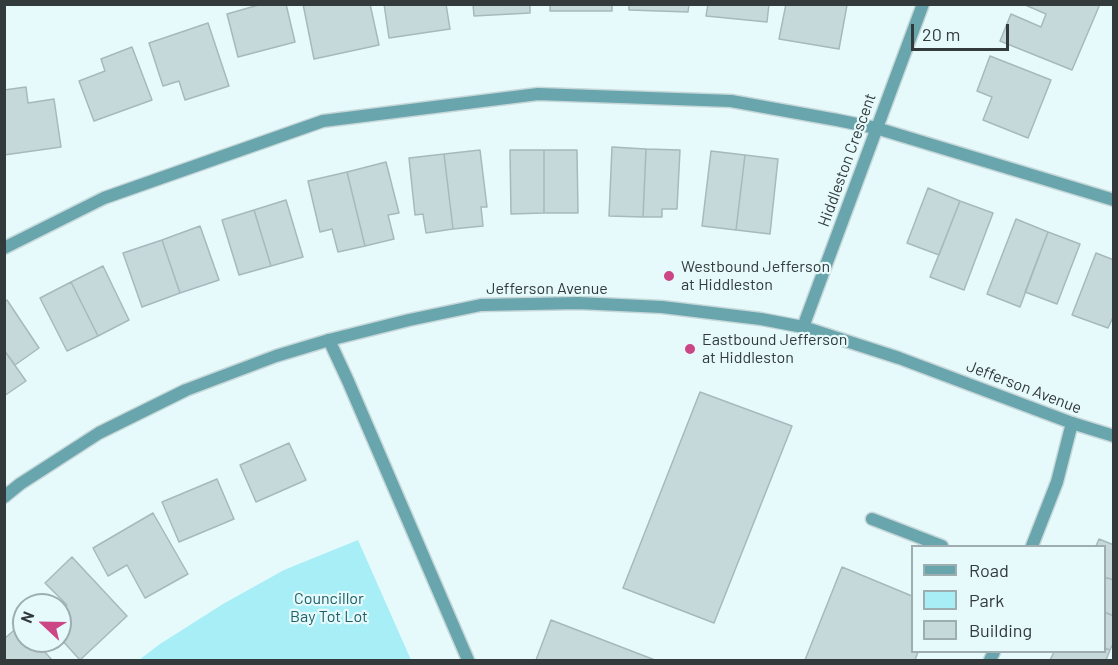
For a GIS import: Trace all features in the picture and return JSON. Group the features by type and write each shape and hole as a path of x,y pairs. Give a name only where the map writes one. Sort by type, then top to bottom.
{"street":[{"name":"Hiddleston Crescent","path":"803,327 923,4"},
{"path":"4,249 104,198 323,121 538,94 731,101 876,128 1113,200"},
{"name":"Jefferson Avenue","path":"4,496 99,433 186,390 276,356 329,340 481,305 578,303 662,307 761,319 803,327 899,358 1113,437"},
{"path":"329,340 468,660"},
{"path":"1032,545 1057,483 1072,423"},
{"path":"872,519 939,545"}],"green space":[{"name":"Councillor Bay Tot Lot","path":"358,540 411,660 139,660 223,604 284,570"}],"building":[{"path":"262,4 286,4 295,42 238,57 227,14"},
{"path":"303,4 370,4 379,45 314,59"},
{"path":"384,4 446,4 450,29 389,38"},
{"path":"473,4 530,4 530,13 474,16"},
{"path":"550,4 612,4 612,11 550,11"},
{"path":"629,4 689,4 688,12 629,10"},
{"path":"708,4 769,4 767,22 706,16"},
{"path":"786,4 847,5 839,49 779,39"},
{"path":"1023,4 1100,4 1072,70 1000,41 1011,14 1041,27 1046,14"},
{"path":"208,23 229,86 185,100 179,81 163,86 149,43"},
{"path":"132,47 152,100 94,121 79,81 105,71 101,59"},
{"path":"990,56 1051,80 1028,138 983,120 992,97 977,91"},
{"path":"26,87 28,103 54,99 61,147 4,155 4,90"},
{"path":"612,147 646,149 643,217 609,216"},
{"path":"646,149 680,150 677,209 662,209 662,217 643,217"},
{"path":"480,150 487,207 481,207 483,226 453,229 444,154"},
{"path":"510,150 544,150 544,213 511,214"},
{"path":"544,150 577,150 578,213 544,213"},
{"path":"711,151 745,155 736,230 702,226"},
{"path":"444,154 453,229 426,233 423,214 415,215 409,158"},
{"path":"745,155 778,159 770,234 736,230"},
{"path":"386,162 399,213 388,215 394,239 365,246 347,172"},
{"path":"347,172 365,246 338,252 332,229 320,232 308,181"},
{"path":"928,188 960,201 939,255 907,243"},
{"path":"286,200 303,257 271,266 254,210"},
{"path":"960,201 993,213 964,290 930,277"},
{"path":"254,210 271,266 239,275 222,220"},
{"path":"1016,219 1048,232 1020,307 987,294"},
{"path":"200,226 219,280 180,293 162,240"},
{"path":"1048,232 1080,244 1057,304 1025,292"},
{"path":"162,240 180,293 142,307 123,253"},
{"path":"1096,253 1114,260 1114,315 1108,328 1072,315"},
{"path":"103,266 129,320 98,336 71,282"},
{"path":"71,282 98,336 67,351 40,298"},
{"path":"7,300 39,348 15,365 4,350 4,302"},
{"path":"4,350 26,381 4,396"},
{"path":"700,392 792,426 714,623 623,588"},
{"path":"289,443 306,480 256,502 240,465"},
{"path":"217,479 234,519 179,542 162,502"},
{"path":"153,513 188,574 145,598 127,565 108,576 93,548"},
{"path":"1099,539 1114,545 1114,580 1106,578 1106,545 1096,545"},
{"path":"72,557 127,616 80,660 72,651 72,593 55,593 45,583"},
{"path":"842,567 911,596 911,653 918,653 915,660 805,660"},
{"path":"1106,578 1114,580 1114,616 1106,613"},
{"path":"1106,613 1114,616 1114,642 1110,650 1106,649"},
{"path":"551,620 655,660 536,660"},
{"path":"12,632 12,653 46,653 52,660 4,660 4,639"},
{"path":"1106,649 1110,650 1106,660 1050,660 1054,653 1106,653"}],"place":[{"name":"Westbound Jefferson at Hiddleston","path":"669,276"},
{"name":"Eastbound Jefferson at Hiddleston","path":"690,349"}]}
